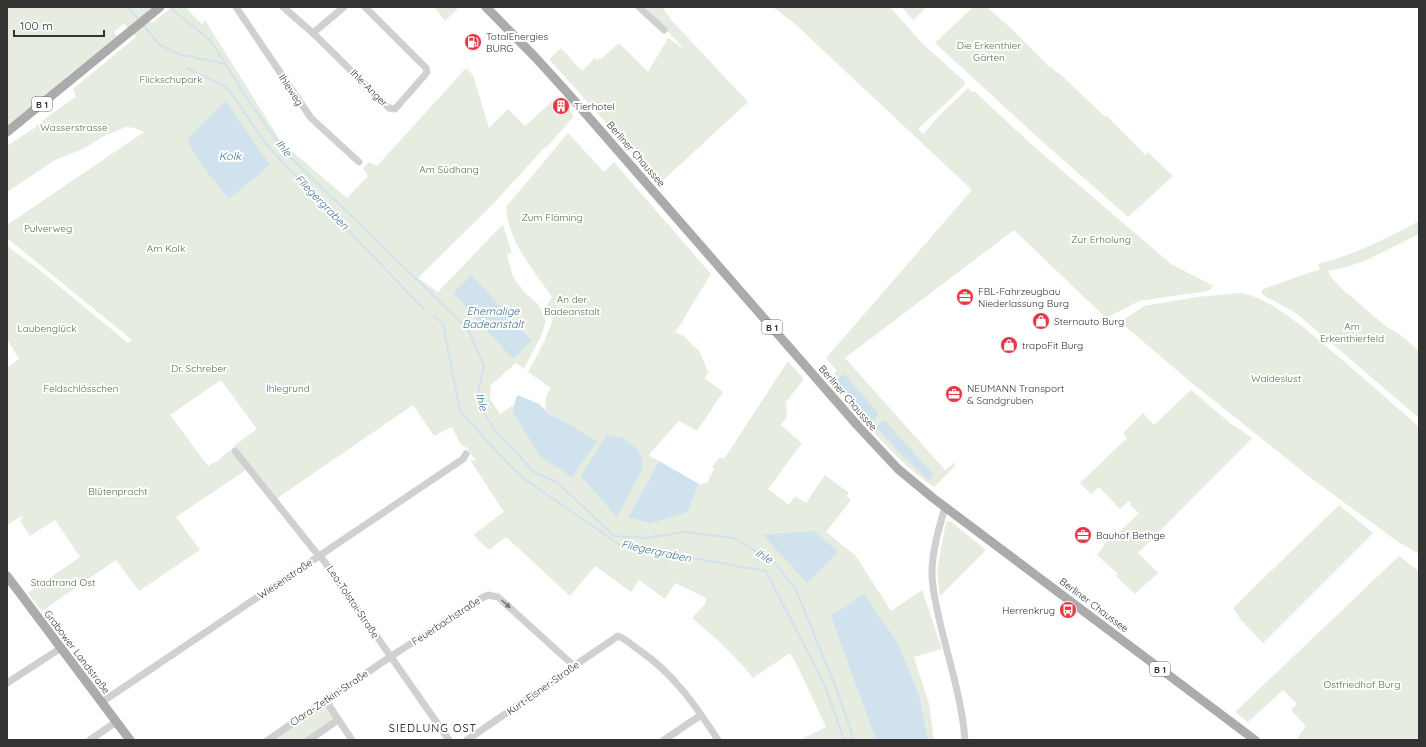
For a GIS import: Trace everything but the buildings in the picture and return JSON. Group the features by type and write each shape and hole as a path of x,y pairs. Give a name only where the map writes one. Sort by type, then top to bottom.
{"main road":[{"name":"B 1","path":"7,132 160,7"},
{"name":"Berliner Chaussee","path":"486,7 576,102 879,450 905,476 1255,740"},
{"name":"Grabower Landstraße","path":"8,578 130,740"}],"street":[{"name":"Ihleweg","path":"236,7 311,118 359,162"},
{"name":"Ihle-Anger","path":"283,7 313,33 389,108 395,109 424,76 427,72 426,68 365,7"},
{"path":"313,33 344,7"},
{"path":"639,7 664,30"},
{"name":"Leo-Tolstoi-Straße","path":"235,451 320,556 449,740"},
{"name":"Wiesenstraße","path":"102,702 463,459 466,454"},
{"path":"945,507 933,559 933,582 939,618 960,701 966,740"},
{"name":"Feuerbachstraße","path":"390,657 480,599 492,595 498,597 574,666"},
{"name":"Kurt-Eisner-Straße","path":"467,740 618,636 647,655 663,668 701,714"},
{"path":"7,683 61,648"},
{"name":"Clara-Zetkin-Straße","path":"268,740 390,657"},
{"path":"326,701 352,740"},
{"path":"664,740 701,714 718,740"},
{"path":"309,740 338,720"},
{"path":"90,740 116,722"}],"green space":[{"path":"7,7 153,7 145,13 152,23 172,7 188,7 187,9 202,24 205,20 281,142 347,198 368,176 363,168 369,162 377,166 466,68 473,75 489,128 508,109 525,126 558,96 574,116 495,202 418,278 438,292 503,225 511,251 511,253 507,254 513,277 525,293 539,305 546,322 540,338 524,369 516,363 491,385 490,399 500,414 513,405 512,411 597,441 566,422 550,415 545,409 546,396 551,388 528,372 544,342 553,319 545,308 552,297 516,243 511,232 506,207 568,133 604,172 614,162 711,274 675,332 684,336 699,350 708,372 705,378 723,392 697,431 679,421 651,452 649,456 659,461 628,517 688,512 699,484 707,483 714,469 712,467 720,457 724,459 788,361 804,379 786,402 787,416 781,425 802,443 768,489 789,505 795,496 806,503 825,475 849,493 846,496 851,500 826,532 856,556 891,611 922,590 942,649 914,657 929,704 934,740 928,740 920,698 832,616 876,740 800,740 826,727 790,653 753,678 721,643 692,618 705,604 706,598 675,583 665,599 639,580 631,592 595,566 570,596 506,537 489,550 473,535 504,512 470,460 476,461 467,448 461,445 452,427 434,436 413,405 276,499 234,446 257,429 221,380 170,415 208,466 217,461 230,450 246,470 176,517 200,550 139,591 116,560 42,611 28,593 80,557 55,520 30,536 20,520 23,518 21,516 7,525 7,368 19,359 7,339 7,246 37,268 128,343 132,340 7,238 7,225 144,132 135,128 126,127 104,136 83,149 55,160 7,192 7,146 76,97 73,89 136,37 124,24 114,32 117,37 69,75 7,128"},
{"path":"434,7 459,7 445,21"},
{"path":"645,7 664,7 664,10 673,22 748,102 659,184 549,59 561,48 582,71 595,58 597,60 600,58 601,59 619,43 648,72 668,38 685,50"},
{"name":"Zur Erholung","path":"773,7 890,7 922,43 965,82 964,86 918,129 923,134 968,88 972,92 974,91 1031,144 1171,264 1214,286 1208,291 1139,301 1106,318 1014,230 845,358 945,470 955,462 955,466 934,487 904,463 853,408 829,379 837,371 826,358 972,190 795,24","holes":["835,381 879,414 872,422"]},
{"path":"902,7 927,7 913,20"},
{"name":"Die Erkenthier Gärten","path":"973,7 987,7 1015,32 1050,68 1051,67 1059,73 1102,114 1106,117 1107,116 1145,155 1148,152 1173,176 1128,217 1035,135 935,43"},
{"name":"Am Erkenthierfeld","path":"1419,221 1419,234 1369,259 1347,267 1328,271 1341,288 1388,328 1398,333 1419,351 1419,418 1293,311 1261,293 1263,289 1320,269 1318,264 1345,256 1370,246"},
{"name":"Waldeslust","path":"1241,293 1253,296 1265,302 1291,318 1419,427 1419,554 1398,542 1311,478 1192,383 1120,322 1144,306 1197,297"},
{"path":"1191,390 1230,423 1252,438 1138,553 1158,573 1135,594 1116,576 1118,574 1097,555 1108,540 1110,541 1139,513 1130,505 1131,503 1129,501 1120,509 1099,487 1091,494 1080,483 1127,438 1123,433 1143,413 1154,425"},
{"path":"1339,505 1373,533 1263,643 1241,620 1233,608"},
{"path":"950,521 986,550 940,596 937,571 946,522"},
{"name":"Ostfriedhof Burg","path":"1399,556 1419,571 1419,740 1296,740 1306,726 1291,710 1297,704 1283,690 1248,722 1235,712"},
{"path":"322,706 326,706 334,719 332,722 306,740 273,740"}],"water":[{"name":"Kolk","path":"226,101 270,165 229,199 199,161 190,145 188,138"},
{"name":"Ehemalige Badeanstalt","path":"472,275 532,341 513,359 453,293"},
{"path":"844,374 879,414 872,423 835,381"},
{"path":"518,395 539,404 550,415 566,422 597,441 572,477 541,457 512,411"},
{"path":"884,420 933,474 930,479 928,480 877,428 880,422"},
{"path":"607,434 624,439 636,448 642,458 642,469 617,517 581,476"},
{"path":"659,461 699,484 688,512 651,523 628,517"},
{"path":"814,531 838,552 807,583 763,535"},
{"path":"864,594 897,642 920,698 928,740 876,740 831,616"}],"waterway":[{"name":"Ihle","path":"128,7 139,20"},
{"path":"169,7 210,40 226,64"},
{"name":"Ihle","path":"143,25 160,45 178,54 226,64 244,94 284,151 468,329 484,366 478,393 483,411 495,430 534,472 558,483 614,536 645,538 685,532 734,538 776,564 796,590 838,693 854,740"},
{"name":"Fliegergraben","path":"186,68 223,85 232,94 266,144 424,309"},
{"name":"Fliegergraben","path":"434,316 443,324 460,411 509,465 526,480 620,545 766,571 825,686 844,740"}],"place":[{"name":"TotalEnergies BURG","path":"473,42"},
{"name":"Tierhotel","path":"561,106"},
{"name":"FBL-Fahrzeugbau Niederlassung Burg","path":"965,297"},
{"name":"Sternauto Burg","path":"1041,321"},
{"name":"trapoFit Burg","path":"1009,345"},
{"name":"NEUMANN Transport & Sandgruben","path":"954,394"},
{"name":"Bauhof Bethge","path":"1083,535"},
{"name":"Herrenkrug","path":"1068,610"}],"district":[{"name":"SIEDLUNG OST","path":"433,728"}],"park label":[{"name":"Flickschupark","path":"171,79"},
{"name":"Wasserstrasse","path":"74,127"},
{"name":"Am Südhang","path":"449,169"},
{"name":"Zum Fläming","path":"552,217"},
{"name":"Pulverweg","path":"48,228"},
{"name":"Am Kolk","path":"166,248"},
{"name":"An der Badeanstalt","path":"572,304"},
{"name":"Laubenglück","path":"47,328"},
{"name":"Dr. Schreber","path":"199,368"},
{"name":"Feldschlösschen","path":"81,388"},
{"name":"Ihlegrund","path":"288,388"},
{"name":"Blütenpracht","path":"118,491"},
{"name":"Stadtrand Ost","path":"63,582"}]}
